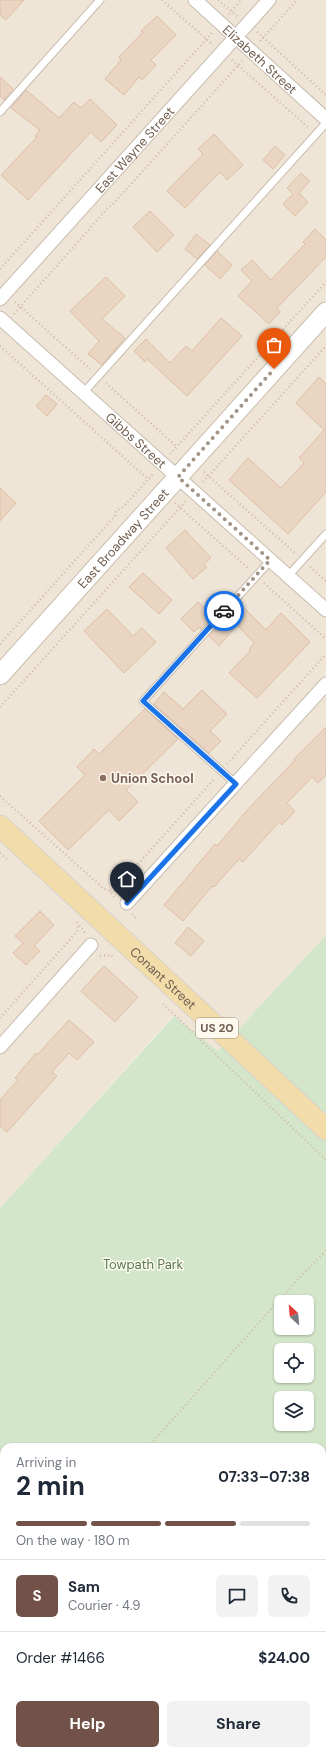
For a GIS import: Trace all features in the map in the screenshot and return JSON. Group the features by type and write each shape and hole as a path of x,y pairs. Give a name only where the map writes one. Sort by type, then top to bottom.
{"main road":[{"name":"Conant Street","path":"0,826 326,1129"}],"street":[{"name":"Elizabeth Street","path":"195,0 326,119"},
{"name":"East Wayne Street","path":"0,299 269,0"},
{"name":"East Broadway Street","path":"0,675 326,312"},
{"name":"Gibbs Street","path":"3,320 288,576 324,603"},
{"path":"124,904 236,784 326,684"},
{"path":"0,1047 91,945"}],"lane":[{"path":"0,112 100,0"},
{"path":"84,392 326,123"},
{"path":"288,576 326,534"},
{"path":"236,784 143,701 270,560"}],"path":[{"path":"162,0 316,134"},
{"path":"231,12 242,0"},
{"path":"297,0 264,37 326,95"},
{"path":"0,269 206,39"},
{"path":"3,320 21,307 107,209 238,65"},
{"path":"0,644 115,516 116,511 123,507 326,282"},
{"path":"21,307 326,581"},
{"path":"0,346 180,507"},
{"path":"0,707 326,346"},
{"path":"0,796 103,888 110,891 137,919"},
{"path":"0,1018 75,934 78,930 78,926"},
{"path":"105,955 111,955 116,959"},
{"path":"161,1002 326,1160"},
{"path":"152,1443 298,1279 326,1251"}],"shaded area":[{"path":"0,0 326,0 326,935 218,1051 173,1016 0,1208"}],"green space":[{"name":"Towpath Park","path":"326,935 326,1443 0,1443 0,1208 174,1016 218,1051"}],"building":[{"path":"0,0 24,0 6,20 0,15"},
{"path":"157,16 176,35 151,60 156,65 142,80 139,77 124,95 105,79 121,60 119,57 143,32 141,31"},
{"path":"0,77 13,89 4,100 0,96"},
{"path":"26,90 59,118 74,102 81,108 90,99 117,125 101,142 91,132 28,200 1,175 37,137 35,136 40,130 11,108"},
{"path":"214,134 243,165 227,180 220,172 185,208 167,191 203,154 198,149"},
{"path":"275,146 285,155 273,169 263,160"},
{"path":"301,173 310,181 299,193 308,202 295,216 283,204 293,194 287,188"},
{"path":"150,211 174,235 157,252 133,227"},
{"path":"315,229 326,240 326,257 277,308 280,312 269,324 238,296 252,281 241,270 252,260 271,280 305,244 303,242"},
{"path":"196,234 210,245 197,259 185,249"},
{"path":"217,251 232,265 220,279 205,265"},
{"path":"106,277 125,296 102,319 125,338 102,365 88,354 99,341 70,311"},
{"path":"221,318 242,336 187,396 147,359 145,362 134,351 146,339 170,363 186,346 192,351"},
{"path":"319,377 326,384 326,492 288,534 229,480 248,458 281,488 304,463 299,458 324,430 296,403"},
{"path":"46,395 57,404 47,416 36,406"},
{"path":"0,488 16,503 0,521"},
{"path":"185,530 211,558 204,564 207,567 193,579 166,548"},
{"path":"143,573 172,600 159,614 129,587"},
{"path":"198,602 213,616 201,630 199,627 194,632 181,619"},
{"path":"240,604 266,630 281,613 310,642 257,698 229,673 250,651 249,650 254,643 237,625 219,646 209,636"},
{"path":"107,609 133,636 142,628 156,642 124,673 84,631"},
{"path":"202,690 227,714 210,731 221,741 209,753 154,704 164,692 183,709"},
{"path":"145,709 178,739 126,790 138,802 119,821 109,810 68,850 39,821 85,775 77,767 94,749 99,754"},
{"path":"326,727 326,775 318,783 312,777 287,803 295,811 282,825 279,822 243,862 239,859 214,887 212,886 183,921 164,905 215,844 217,846 249,808"},
{"path":"40,911 54,925 34,946 40,951 26,965 13,953 23,943 15,936"},
{"path":"188,927 204,941 191,956 175,943"},
{"path":"104,966 138,997 115,1022 81,991"},
{"path":"69,1020 94,1042 77,1060 69,1053 52,1072 57,1076 7,1132 0,1126 0,1100 18,1080 15,1078 36,1053 38,1054"}],"way so far":[{"path":"224,611 270,560 178,477 274,369"}],"place":[{"name":"Union School","path":"103,778"}],"route":[{"path":"127,903 236,784 143,701 224,611"}]}
